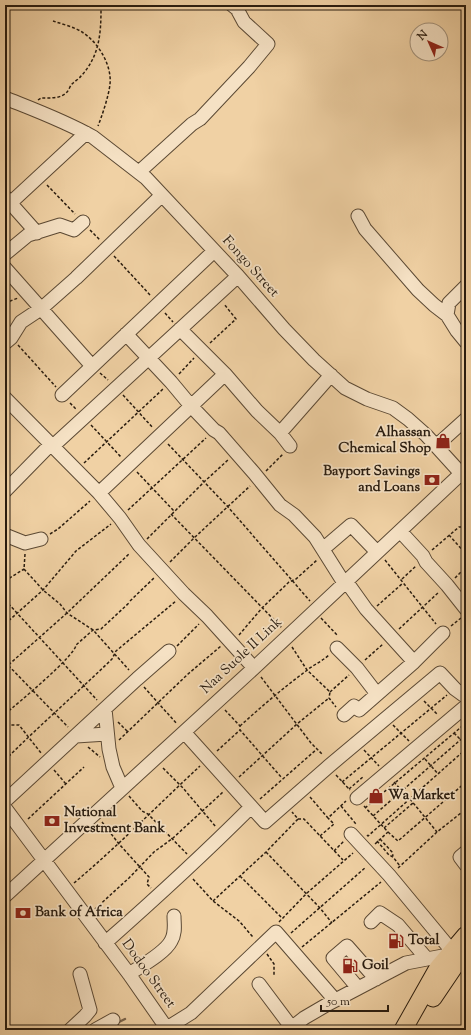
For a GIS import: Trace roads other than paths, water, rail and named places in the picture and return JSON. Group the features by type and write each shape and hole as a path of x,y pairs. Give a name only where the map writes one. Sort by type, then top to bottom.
{"main road":[{"path":"416,1030 458,957 466,936"},
{"path":"404,1030 438,968 458,957"}],"street":[{"path":"138,172 192,124 200,119 249,67 268,44 244,22 237,9 232,5"},
{"name":"Fongo Street","path":"5,98 89,135 146,178 314,360 345,388 393,408 408,419 464,474"},
{"path":"37,233 7,202 89,135"},
{"path":"5,343 11,338 21,322 42,308 76,278 162,195"},
{"path":"358,216 365,229 418,290 446,315 466,342"},
{"path":"5,254 28,236 60,225 74,230 83,222"},
{"path":"62,395 214,251"},
{"path":"5,268 92,366"},
{"path":"5,491 52,445 238,276"},
{"path":"446,315 449,303 466,286"},
{"path":"180,329 225,374 257,411 280,433 290,446"},
{"path":"126,334 171,382 191,406 214,430 219,433 259,478 280,505 294,514 315,538 345,582 370,613 414,662"},
{"path":"99,493 225,374"},
{"path":"280,433 331,375"},
{"path":"5,398 99,493 120,518 140,546 254,668"},
{"path":"436,446 466,419"},
{"name":"Naa Suole II Link","path":"5,896 254,668 377,552 464,474"},
{"path":"324,551 351,525 377,552"},
{"path":"400,531 466,609"},
{"path":"5,535 25,542 41,539"},
{"path":"344,715 354,706 359,710 414,662 443,633"},
{"path":"337,648 357,668 377,694"},
{"path":"5,801 169,651"},
{"path":"184,732 265,822 440,673 454,689 466,697"},
{"path":"357,801 466,706"},
{"path":"105,709 109,749 113,767 122,788"},
{"path":"76,736 107,734"},
{"path":"105,942 224,834 250,807"},
{"name":"Dodoo Street","path":"5,808 130,974 167,1029"},
{"path":"358,831 365,840 375,859 458,957"},
{"path":"466,852 460,857 466,865"},
{"path":"371,922 380,913 398,925 427,959"},
{"path":"130,974 162,952 171,941 175,930 174,916"},
{"path":"167,1029 191,1013 261,946 279,936 335,1000"},
{"path":"358,988 333,958 348,946 376,979"},
{"path":"259,984 291,1029 304,1018 335,1000 406,963 427,959 458,957"},
{"path":"70,1030 90,1010 80,974"},
{"path":"95,1030 113,1020"}],"waterway":[{"path":"117,1023 125,1019"}],"place":[{"name":"Alhassan Chemical Shop","path":"443,441"},
{"name":"Bayport Savings and Loans","path":"432,480"},
{"name":"Wa Market","path":"376,796"},
{"name":"National Investment Bank","path":"52,821"},
{"name":"Bank of Africa","path":"23,913"},
{"name":"Total","path":"396,941"},
{"name":"Goil","path":"350,966"}]}
